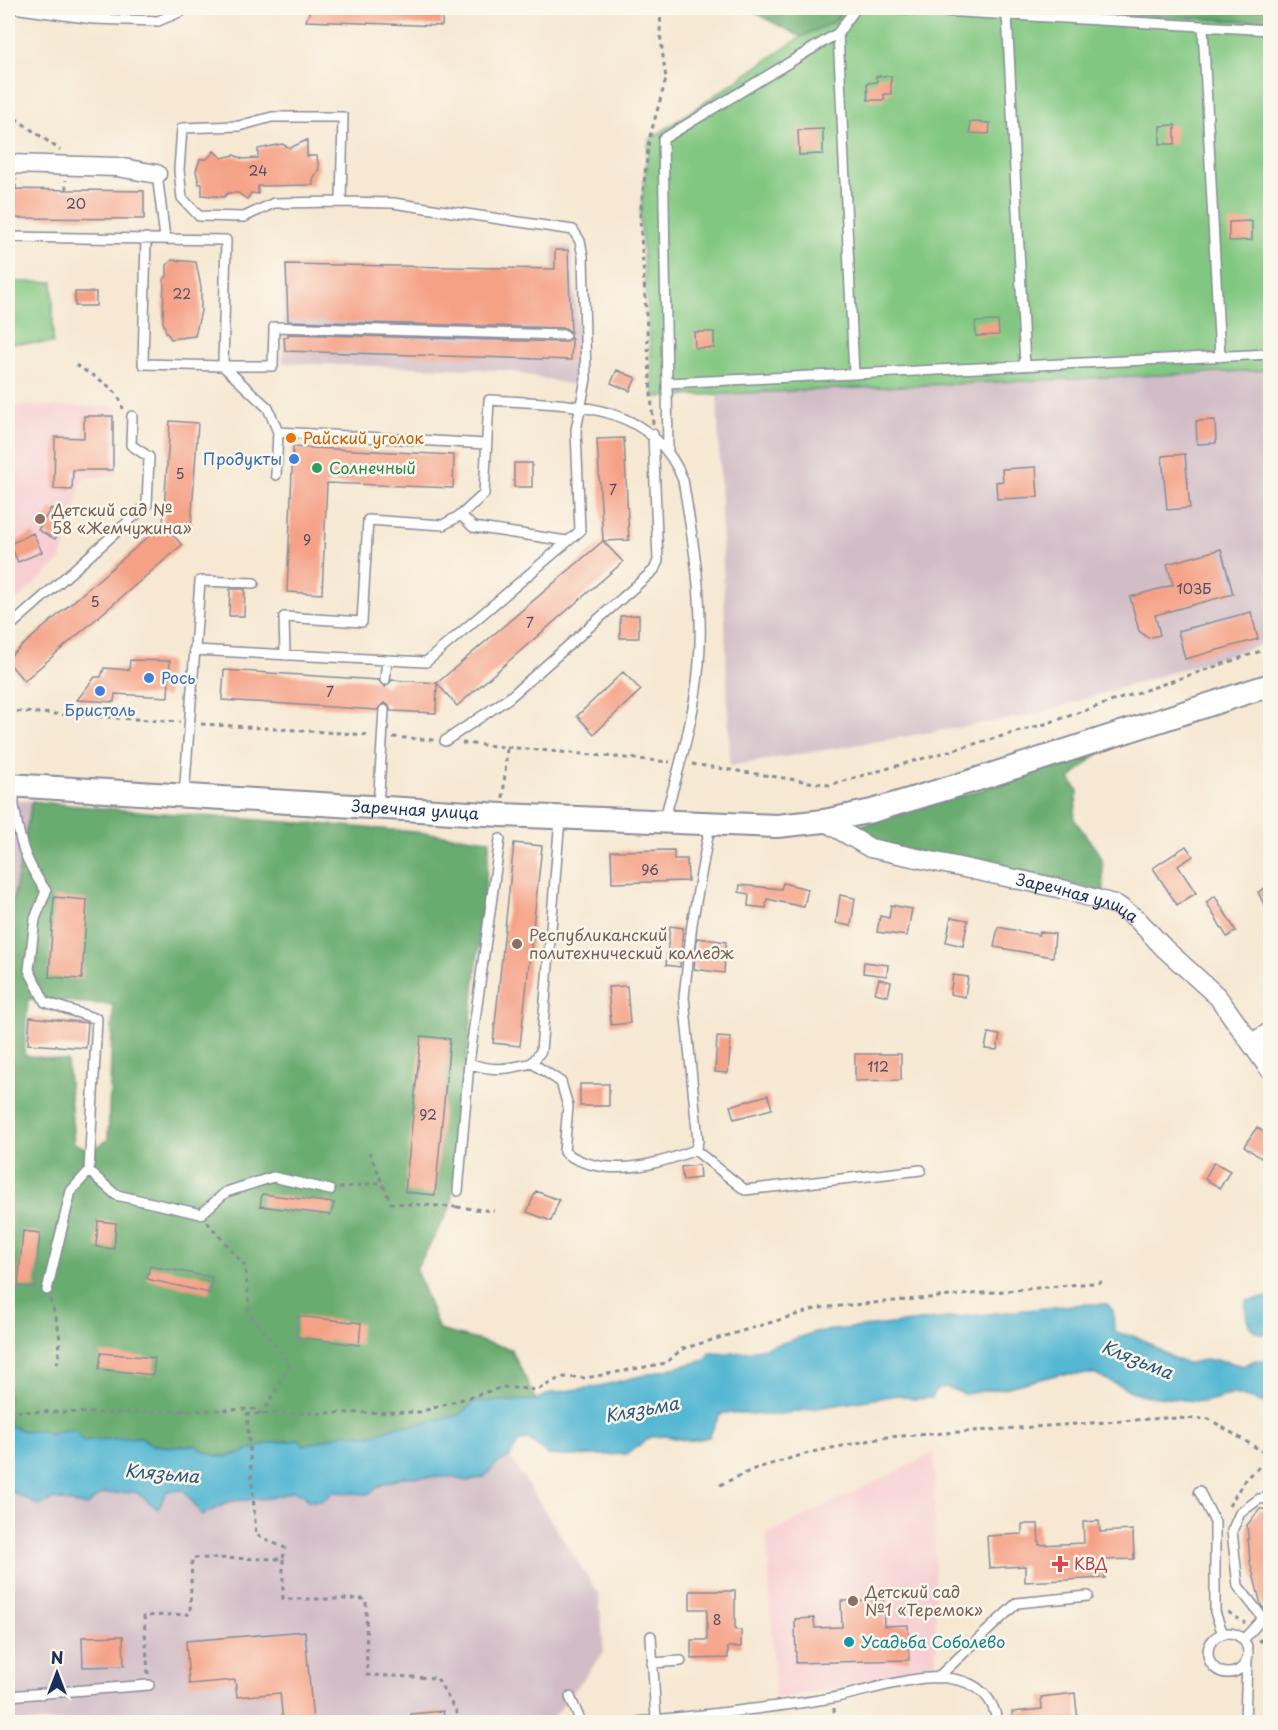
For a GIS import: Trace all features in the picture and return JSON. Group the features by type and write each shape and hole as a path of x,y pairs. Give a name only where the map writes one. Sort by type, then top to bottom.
{"street":[{"path":"8,165 117,167 157,174"},
{"name":"Заречная улица","path":"12,792 184,796 560,818 777,826 872,811 1270,685"},
{"name":"Заречная улица","path":"824,820 870,848 1058,888 1117,905 1137,919 1164,948 1218,996 1270,1070"},
{"path":"1252,1043 1270,1032"}],"lane":[{"path":"13,8 93,19 158,21 182,11 183,8"},
{"path":"668,449 663,139 838,33 856,8"},
{"path":"892,8 1270,30"},
{"path":"1007,14 1025,366"},
{"path":"1203,26 1220,357"},
{"path":"838,33 854,374"},
{"path":"194,650 426,662 580,531 576,430 586,379 583,256 580,241 573,230 393,203 274,203 244,217 199,216 182,198 179,170 182,128 239,126 272,117 343,117 341,202"},
{"path":"157,174 165,238"},
{"path":"8,237 226,240 223,366 268,408 278,432 276,475"},
{"path":"146,238 143,364 273,366 274,327 565,335"},
{"path":"667,383 1270,354"},
{"path":"285,655 284,617 362,622 368,520 443,525 461,515 484,494 489,400 580,407 624,417 653,435 668,449 683,480 700,610 696,686 680,763 664,822"},
{"path":"8,628 147,505 149,457 131,445 132,416"},
{"path":"278,432 486,444"},
{"path":"445,741 508,698 654,570 658,561 653,435"},
{"path":"461,515 473,527 567,541"},
{"path":"184,796 200,581 254,583"},
{"path":"386,680 387,660"},
{"path":"378,808 384,710"},
{"path":"8,833 12,792"},
{"path":"12,792 20,841 29,867 46,891 35,919 29,970 45,1002 97,1019 89,1171 71,1191 47,1290"},
{"path":"532,1064 541,1051 560,818"},
{"path":"695,1150 698,1141 684,997 692,924 711,825"},
{"path":"458,1191 469,1064 500,839"},
{"path":"469,1064 487,1070 532,1064 561,1082 567,1106 564,1152 576,1160 615,1170 676,1157 695,1150"},
{"path":"695,1150 745,1190 921,1170"},
{"path":"89,1171 116,1196 201,1215 226,1191 273,1177 330,1190"},
{"path":"1199,1491 1215,1522 1215,1612 1222,1634"},
{"path":"1270,1498 1259,1499 1240,1513 1232,1531 1238,1586 1270,1627"},
{"path":"937,1678 1017,1603 1089,1596"},
{"path":"1243,1640 1263,1618"},
{"path":"1245,1722 1248,1655 1243,1640 1233,1634 1222,1634 1212,1641 1208,1653 1212,1666 1217,1670 1230,1673 1242,1667 1248,1655"},
{"path":"651,1636 656,1720"},
{"path":"652,1663 681,1661"},
{"path":"637,1722 937,1678 954,1678 983,1690 995,1707 997,1722"},
{"path":"8,1696 149,1685"},
{"path":"570,1697 581,1722"}],"path":[{"path":"653,435 654,397 640,218 649,140 666,79 660,33 661,8"},
{"path":"8,112 83,166"},
{"path":"76,365 109,385 122,401 123,411 132,416"},
{"path":"680,763 830,785 1045,724 1270,648"},
{"path":"8,711 189,723"},
{"path":"503,809 507,747"},
{"path":"369,1152 391,1203 494,1211"},
{"path":"330,1190 382,1182"},
{"path":"457,1207 458,1191"},
{"path":"201,1215 246,1266 250,1315 290,1364 262,1415"},
{"path":"462,1722 437,1678 368,1675 366,1599 283,1599 285,1548 255,1535 247,1414 420,1412 503,1387 537,1390 562,1377 586,1378 666,1363 682,1349 819,1308 1103,1282"},
{"path":"47,1290 60,1326 61,1348 57,1364"},
{"path":"8,1411 101,1413 256,1409 262,1415"},
{"path":"720,1485 754,1469 812,1452 887,1437 1164,1418 1209,1419 1270,1456"},
{"path":"149,1685 144,1616 190,1614 192,1558 283,1558"}],"shaded area":[{"path":"553,246 570,247 583,387 503,370 283,363 285,264 553,270"},
{"path":"1270,370 1270,642 1033,715 730,766 717,394"},
{"name":"Детский сад № 58 «Жемчужина»","path":"8,406 117,407 116,475 83,478 61,560 8,608"},
{"path":"8,801 32,801 8,927"},
{"name":"Детский сад №1 «Теремок»","path":"934,1453 936,1669 775,1699 767,1534"},
{"path":"510,1457 599,1595 604,1652 550,1722 8,1722 8,1493 13,1492 39,1506 54,1499 86,1506 101,1494 136,1492 158,1509 167,1491 185,1490 202,1515 231,1501 293,1491 303,1494 348,1491 368,1494 383,1484 404,1477 449,1477 467,1481 484,1477 498,1463"}],"green space":[{"path":"746,8 844,8 835,21 801,37"},
{"path":"844,8 1011,8 1270,22 1270,370 654,397 640,218 649,140 801,37 835,21"},
{"path":"1011,8 1270,8 1270,22"},
{"path":"8,282 53,282 53,343 8,343"},
{"path":"1096,755 1070,779 1078,791 1074,819 1102,858 1104,892 871,842 859,835 859,826"},
{"path":"32,801 146,812 376,828 490,840 451,1206 416,1270 439,1330 511,1349 536,1400 474,1402 459,1415 411,1426 399,1426 370,1436 359,1434 304,1446 300,1440 274,1442 230,1456 214,1455 195,1445 174,1447 152,1445 141,1437 93,1442 82,1441 64,1430 49,1435 27,1432 8,1425 8,927","holes":["28,999 113,1005 108,1139 92,1151 74,1143 67,1061 24,1055"]}],"water":[{"path":"1270,1297 1270,1335 1257,1333 1248,1321 1246,1301"},
{"name":"Клязьма","path":"1084,1304 1107,1304 1113,1311 1114,1331 1137,1337 1182,1362 1215,1360 1243,1366 1255,1360 1270,1362 1270,1404 1234,1394 1204,1402 1140,1395 1094,1374 1060,1374 1004,1388 964,1394 946,1387 936,1390 932,1398 913,1399 898,1395 774,1415 725,1413 720,1414 709,1437 689,1441 665,1436 651,1437 627,1454 548,1455 530,1440 519,1441 510,1457 498,1463 484,1477 467,1481 449,1477 404,1477 383,1484 368,1494 333,1492 322,1501 309,1501 303,1494 293,1491 271,1498 231,1501 202,1515 184,1490 167,1491 158,1509 136,1492 101,1494 87,1506 54,1499 39,1506 13,1492 8,1493 8,1425 27,1432 41,1429 49,1435 64,1430 76,1430 82,1441 141,1437 152,1445 174,1447 195,1445 205,1452 222,1457 275,1442 300,1440 304,1446 346,1433 370,1436 399,1426 411,1426 459,1415 474,1402 536,1400 551,1393 600,1386 706,1360 710,1353 750,1351 777,1345 815,1332"}],"building":[{"path":"311,8 443,8 442,26 306,21"},
{"path":"876,76 891,76 891,94 884,94 884,100 868,100 867,83 877,82"},
{"path":"970,122 990,123 989,134 970,133"},
{"path":"1175,125 1175,144 1160,144 1160,126"},
{"path":"823,129 823,154 799,155 798,130"},
{"path":"307,140 307,156 317,156 319,169 313,179 313,185 258,186 258,194 251,193 247,199 238,193 228,193 224,197 202,195 202,184 199,184 196,171 200,159 207,159 214,151 222,158 234,155 243,159 258,158 258,149 282,144 290,148"},
{"path":"8,189 144,191 144,219 8,218"},
{"path":"1252,221 1252,240 1229,241 1229,222"},
{"path":"555,250 568,250 571,332 565,328 288,321 286,264 555,269"},
{"path":"172,260 196,262 201,287 201,311 195,336 171,339 166,332 163,322 164,279 167,276 167,265"},
{"path":"75,292 96,292 96,306 75,306"},
{"path":"998,321 999,335 976,336 975,322"},
{"path":"694,332 714,332 714,348 695,348"},
{"path":"288,334 565,342 571,338 571,360 285,351 284,337 288,337"},
{"path":"617,370 636,378 630,391 611,383"},
{"path":"84,416 113,416 113,470 73,470 72,490 54,489 55,437 84,438"},
{"path":"1215,420 1216,443 1197,444 1196,421"},
{"path":"170,421 198,423 191,526 163,524"},
{"path":"624,438 629,540 603,541 597,439"},
{"path":"293,447 454,455 453,488 327,483 322,594 287,592"},
{"path":"1185,454 1190,508 1167,510 1162,456"},
{"path":"514,463 532,463 532,487 514,487"},
{"path":"1036,467 1038,497 997,499 996,482 1003,481 1002,469"},
{"path":"51,508 67,517 55,539 38,530"},
{"path":"163,524 182,545 24,681 8,662 8,658"},
{"path":"33,533 42,552 18,562 10,544"},
{"path":"603,541 623,562 457,706 437,683"},
{"path":"1221,549 1233,594 1155,615 1160,635 1148,638 1139,631 1130,597 1173,585 1167,564"},
{"path":"230,589 245,589 244,616 229,616"},
{"path":"1251,612 1258,639 1185,659 1178,631"},
{"path":"639,615 639,638 620,638 620,616"},
{"path":"130,660 170,661 168,697 115,694 114,702 77,700 95,677 101,677 104,668 129,670"},
{"path":"224,670 378,680 385,687 392,680 437,683 436,713 391,711 384,703 377,710 222,700"},
{"path":"623,672 641,690 594,734 577,716"},
{"name":"Республиканский политехнический колледж","path":"514,843 542,846 520,1046 493,1043"},
{"path":"1186,846 1193,856 1178,866 1196,893 1177,905 1153,868"},
{"path":"674,850 674,859 687,859 688,881 612,883 611,851"},
{"path":"783,883 808,889 804,907 767,899 766,908 748,906 749,894 739,892 740,885 781,889"},
{"path":"1270,885 1270,917 1258,892"},
{"path":"840,895 855,898 851,926 836,923"},
{"path":"1215,896 1236,931 1227,937 1206,902"},
{"path":"54,897 87,900 82,979 49,977"},
{"path":"891,905 912,909 907,936 877,932 880,916 889,918"},
{"path":"951,917 968,920 963,946 946,942"},
{"path":"670,926 683,928 680,967 666,965"},
{"path":"998,927 1039,935 1040,932 1055,934 1053,957 994,947"},
{"path":"697,938 726,942 724,973 694,969"},
{"path":"864,962 888,965 887,976 863,973"},
{"path":"953,975 968,977 965,997 950,994"},
{"path":"879,979 891,982 888,996 875,993"},
{"path":"627,986 630,1023 611,1025 608,987"},
{"path":"30,1017 88,1023 86,1048 28,1044"},
{"path":"988,1033 1000,1035 997,1050 985,1049"},
{"path":"421,1036 450,1039 435,1195 405,1192"},
{"path":"717,1037 731,1038 728,1073 715,1072"},
{"path":"855,1054 901,1054 901,1080 855,1081"},
{"path":"580,1084 609,1084 609,1106 580,1106"},
{"path":"768,1095 772,1109 734,1119 730,1106"},
{"path":"1257,1127 1270,1137 1270,1145 1261,1158 1244,1146"},
{"path":"1214,1162 1230,1171 1220,1188 1205,1179"},
{"path":"699,1165 700,1178 683,1180 681,1167"},
{"path":"536,1191 559,1200 551,1221 527,1212"},
{"path":"262,1194 334,1203 331,1215 260,1206"},
{"path":"98,1221 116,1223 114,1249 96,1247"},
{"path":"23,1231 40,1233 35,1288 18,1286"},
{"path":"150,1266 212,1277 210,1293 147,1279"},
{"path":"298,1316 361,1323 359,1345 296,1337"},
{"path":"101,1353 155,1358 153,1375 99,1369"},
{"path":"1260,1509 1270,1509 1270,1617 1261,1605 1250,1562 1247,1525"},
{"path":"1099,1521 1100,1532 1133,1530 1134,1559 1104,1560 1105,1578 1025,1582 1025,1566 989,1568 987,1536 1022,1534 1022,1524 1038,1524 1039,1545 1084,1543 1083,1522"},
{"path":"690,1591 735,1591 735,1630 741,1630 741,1647 728,1647 728,1658 691,1659 691,1640 707,1640 707,1609 690,1609"},
{"path":"883,1600 884,1626 908,1625 909,1660 796,1663 795,1619 814,1618 815,1628 842,1627 841,1601"},
{"path":"305,1631 313,1722 283,1722 280,1693 237,1697 235,1680 189,1684 186,1641"},
{"path":"123,1636 124,1666 83,1667 82,1637"},
{"path":"1075,1693 1078,1722 1013,1722 1012,1712 1042,1709 1041,1697"},
{"path":"443,1711 445,1722 411,1722 411,1714"}],"place":[{"name":"Райский уголок","path":"291,438"},
{"name":"Продукты","path":"294,459"},
{"name":"Солнечный","path":"317,468"},
{"name":"Детский сад № 58 «Жемчужина»","path":"40,519"},
{"name":"Рось","path":"149,678"},
{"name":"Бристоль","path":"100,691"},
{"name":"Республиканский политехнический колледж","path":"517,944"},
{"name":"КВД","path":"1060,1564"},
{"name":"Детский сад №1 «Теремок»","path":"853,1601"},
{"name":"Усадьба Соболево","path":"849,1642"}]}
